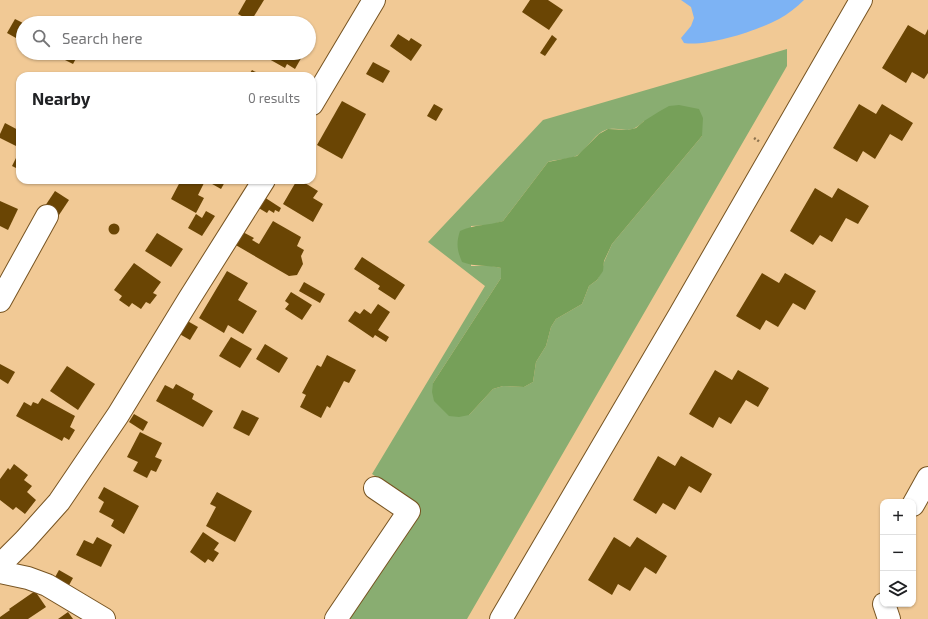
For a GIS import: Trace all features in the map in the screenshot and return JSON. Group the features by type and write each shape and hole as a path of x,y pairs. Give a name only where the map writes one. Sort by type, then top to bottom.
{"street":[{"path":"316,97 374,0"},
{"path":"501,619 676,321 861,0"},
{"path":"0,566 59,502 118,415 189,298 261,184"},
{"path":"0,301 47,216"},
{"path":"916,500 928,478"},
{"path":"336,619 409,511 375,488"},
{"path":"0,572 28,578 47,585 104,619"},
{"path":"885,607 889,619"}],"green space":[{"path":"787,49 787,66 467,619 344,619 419,506 372,474 485,286 428,242 543,120","holes":["644,121 702,136 612,244 604,262 602,271 597,280 589,286 582,304 556,319 551,327 546,346 536,362 533,382 524,387 503,386 493,389 469,415 433,383 501,278 501,268 492,266 471,266 471,226 491,225 503,221 548,162 575,157 604,130 630,130 639,126"]},
{"path":"679,105 699,109 703,118 702,136 612,244 604,261 603,271 597,280 589,286 582,304 556,319 551,327 546,346 536,362 533,382 524,387 503,386 493,389 469,415 459,417 449,416 434,401 432,392 433,383 501,278 501,268 472,265 462,262 458,246 460,231 471,227 503,221 548,162 577,156 599,134 608,129 628,130 636,128 644,121 669,106"}],"water":[{"path":"681,0 804,0 782,17 759,28 733,37 694,44 684,43 681,38 691,26 694,18 691,7"}],"building":[{"path":"246,0 264,0 254,16 242,16 238,14"},
{"path":"530,0 548,0 563,10 549,30 522,12"},
{"path":"15,19 16,20 16,38 7,33"},
{"path":"908,25 925,35 928,29 928,73 924,79 912,72 906,83 882,68"},
{"path":"398,34 409,41 411,38 422,45 411,61 390,46"},
{"path":"552,35 557,39 545,56 540,53"},
{"path":"65,60 75,60 73,64"},
{"path":"271,60 300,60 295,69 287,64 285,68"},
{"path":"373,62 390,71 383,83 366,74"},
{"path":"342,101 366,114 342,159 317,145"},
{"path":"434,104 443,109 436,121 427,116"},
{"path":"859,104 876,114 882,104 913,123 902,141 890,134 875,159 863,151 857,162 833,148"},
{"path":"5,123 16,129 16,146 0,138 0,134"},
{"path":"16,158 16,168 12,166"},
{"path":"179,184 204,184 198,195 204,198 196,213 171,199"},
{"path":"212,184 224,184 221,189"},
{"path":"295,184 307,184 318,191 313,198 323,204 313,222 283,204"},
{"path":"815,188 832,198 838,188 869,206 858,224 846,218 832,242 820,235 813,245 790,231"},
{"path":"55,191 69,200 59,215 45,206"},
{"path":"264,197 281,208 279,212 275,210 274,213 269,210 267,213 257,207"},
{"path":"0,201 18,209 8,230 0,226"},
{"path":"206,211 215,216 202,236 188,228 196,214 202,218"},
{"path":"273,221 301,237 297,246 304,250 301,256 303,264 297,275 289,276 234,244 241,231 254,238 252,240 259,244"},
{"path":"112,224 116,224 118,225 118,233 112,234 109,231 109,227"},
{"path":"157,233 183,249 171,267 145,251"},
{"path":"362,257 405,285 395,300 378,289 380,286 354,269"},
{"path":"134,263 161,282 153,293 157,295 150,304 146,302 141,309 132,303 129,307 119,300 122,296 114,290"},
{"path":"227,271 248,283 238,300 257,311 243,334 228,325 224,333 199,318"},
{"path":"762,273 779,283 785,273 816,291 805,310 793,303 778,327 766,320 760,330 736,316"},
{"path":"304,282 325,294 320,303 299,291"},
{"path":"291,292 312,305 302,320 285,309 289,304 285,301"},
{"path":"378,304 390,312 378,330 389,337 386,342 375,335 373,338 348,321 355,311 360,314 364,309 371,314"},
{"path":"184,319 198,327 190,340 176,332"},
{"path":"231,337 252,349 240,368 219,356"},
{"path":"265,344 288,358 279,373 256,359"},
{"path":"327,355 356,370 349,383 344,381 330,408 327,406 321,418 300,407 306,395 302,393 317,365 321,367"},
{"path":"0,364 15,372 8,384 0,379"},
{"path":"67,366 95,384 78,410 50,391"},
{"path":"715,370 732,380 738,370 769,388 758,407 746,400 731,424 719,417 713,428 689,414"},
{"path":"176,384 194,394 192,399 213,411 203,427 156,401 165,385 173,389"},
{"path":"42,398 75,416 70,427 75,430 69,440 64,437 62,441 16,416 24,402 31,406 33,402 38,404"},
{"path":"242,410 259,418 249,436 233,428"},
{"path":"134,414 148,422 143,431 129,422"},
{"path":"140,432 162,443 155,457 162,460 156,472 151,470 147,478 133,471 138,462 127,457"},
{"path":"658,456 675,466 681,456 712,474 701,493 689,486 675,510 663,503 656,514 633,500"},
{"path":"14,464 28,475 24,480 32,486 27,492 36,500 25,514 16,507 13,510 0,500 0,479 8,468 10,470"},
{"path":"104,487 139,506 124,534 111,526 114,520 99,512 104,502 98,498"},
{"path":"217,492 252,511 235,542 206,526 216,507 210,504"},
{"path":"203,532 219,543 214,550 219,553 213,562 208,559 205,563 190,552"},
{"path":"97,537 112,545 101,567 76,555 84,540 93,544"},
{"path":"614,537 630,547 637,537 667,556 656,574 645,567 630,591 618,584 612,595 588,580"},
{"path":"59,570 73,578 68,587 54,579"},
{"path":"35,591 46,607 28,619 0,619 0,617 10,610 9,609"},
{"path":"68,612 73,619 58,619"}]}
